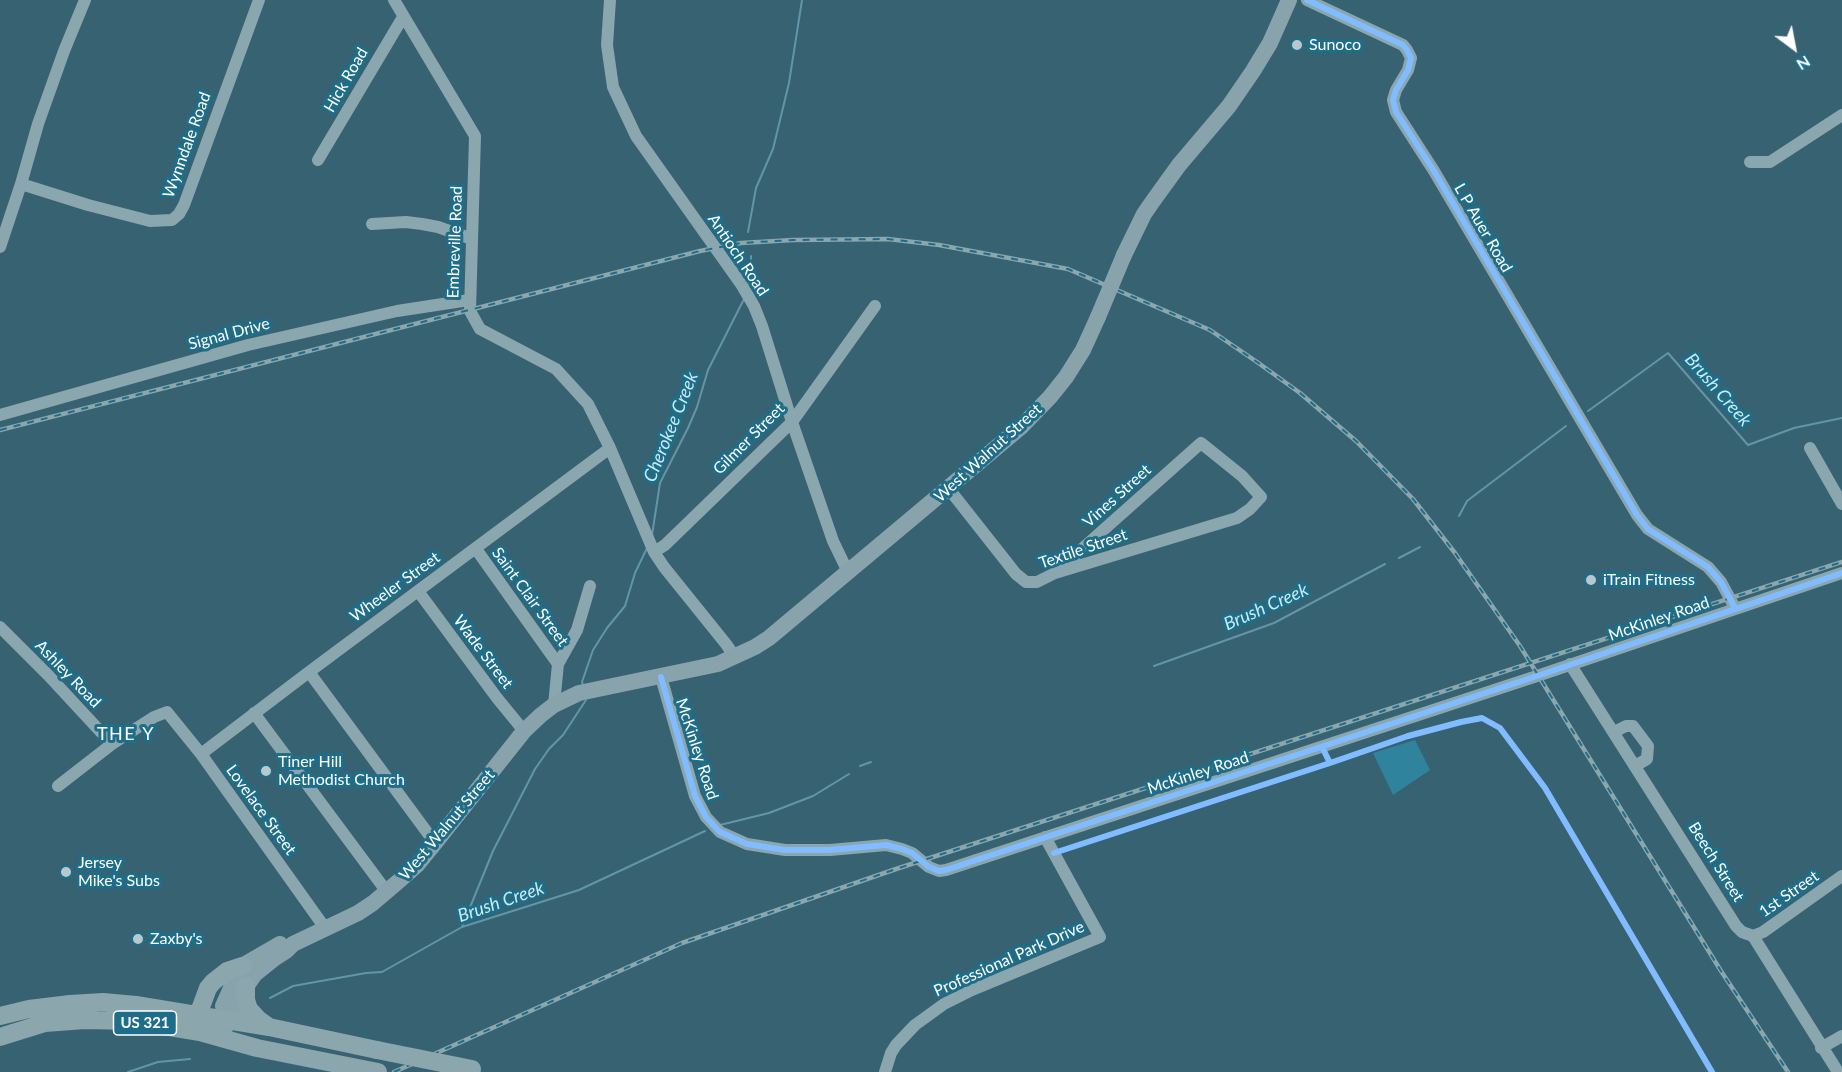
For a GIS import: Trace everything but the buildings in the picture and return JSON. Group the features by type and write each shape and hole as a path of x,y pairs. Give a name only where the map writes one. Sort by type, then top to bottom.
{"highway":[{"path":"198,1015 208,988 213,982 227,971 242,966"},
{"path":"246,985 246,1000 249,1009 269,1027"},
{"name":"US 321","path":"0,1016 50,1006 103,1002 148,1006 198,1015 257,1048 378,1072"},
{"name":"US 321","path":"0,1037 45,1023 103,1019 225,1029 269,1027 479,1071"}],"main road":[{"name":"West Walnut Street","path":"225,1029 246,985 255,974 293,944 358,913 417,866 524,731 554,705 584,692 718,664 755,647 769,638 1022,426 1066,377 1083,350 1141,220 1179,165 1229,106 1253,71 1270,43 1289,0"},
{"name":"West Walnut Street","path":"242,966 282,943 293,944"},
{"path":"225,1029 223,1006 230,987 242,966"}],"street":[{"path":"1,238 21,184 38,124 85,0"},
{"name":"Wynndale Road","path":"21,184 150,221 172,220 184,205 259,0"},
{"name":"Embreville Road","path":"394,0 475,136 470,311 480,329 556,369 588,404 610,448 651,547 664,567 735,657"},
{"name":"Antioch Road","path":"610,0 607,45 613,87 636,136 741,284 754,306 833,540 848,572"},
{"name":"L P Auer Road","path":"1307,0 1403,45 1407,50 1410,58 1408,70 1393,100 1396,112 1434,171 1636,515 1648,529 1708,567 1721,582 1735,608"},
{"name":"Hick Road","path":"318,160 403,16"},
{"path":"1750,162 1770,162 1842,115"},
{"path":"372,224 406,222 422,224 472,239"},
{"name":"Signal Drive","path":"0,415 248,345 397,311 469,300"},
{"name":"Gilmer Street","path":"651,547 665,545 792,422 875,306"},
{"name":"Textile Street","path":"949,489 1016,574 1026,582 1037,582 1055,573 1237,518 1250,509 1261,497 1242,476 1201,443"},
{"name":"Vines Street","path":"1055,573 1201,443"},
{"name":"Wheeler Street","path":"201,754 610,448"},
{"path":"1810,448 1842,504"},
{"name":"Saint Clair Street","path":"476,549 558,664"},
{"name":"McKinley Road","path":"661,677 695,796 704,815 714,827 728,837 747,844 785,850 830,850 886,845 912,853 939,871 1526,680 1735,608 1841,576"},
{"path":"554,705 558,664 577,630 590,586"},
{"name":"Wade Street","path":"418,591 524,731"},
{"name":"Ashley Road","path":"0,627 112,744"},
{"name":"Beech Street","path":"1570,664 1736,926 1742,932 1754,936 1821,1048 1838,1072"},
{"path":"309,672 435,843"},
{"name":"Lovelace Street","path":"112,744 154,717 167,712 201,754 325,928"},
{"path":"254,713 387,892"},
{"path":"1614,732 1626,726 1633,726 1648,746 1647,759 1635,766"},
{"path":"58,786 112,744"},
{"name":"Professional Park Drive","path":"885,1072 896,1045 915,1025 944,1004 972,990 1100,937 1045,837"},
{"name":"1st Street","path":"1754,936 1763,933 1842,876"},
{"path":"1821,1048 1842,1036"}],"shaded area":[{"path":"1415,740 1430,770 1393,795 1373,753"}],"waterway":[{"name":"Cherokee Creek","path":"748,232 756,188 773,149 789,83 802,0"},
{"name":"Cherokee Creek","path":"748,288 751,279 751,256"},
{"name":"Cherokee Creek","path":"652,535 660,483 697,407 708,370 744,299"},
{"name":"Brush Creek","path":"1588,411 1668,353 1748,445 1794,428 1842,418"},
{"name":"Brush Creek","path":"1459,516 1467,501 1566,426"},
{"name":"Brush Creek","path":"1399,558 1420,547"},
{"name":"Cherokee Creek","path":"583,685 593,650 625,606 635,573 647,548"},
{"name":"Brush Creek","path":"1154,666 1274,623 1385,564"},
{"name":"Cherokee Creek","path":"462,927 493,851 535,769 549,749 563,735 586,700"},
{"name":"Brush Creek","path":"860,766 871,762"},
{"name":"Brush Creek","path":"720,825 769,813 813,796 849,774"},
{"name":"Brush Creek","path":"270,998 293,986 382,972 462,927 579,890 705,831"},
{"name":"Brush Creek","path":"128,1072 158,1062 190,1059"}],"railway":[{"path":"0,430 700,251 741,243 888,239 939,245 1068,269 1210,330 1300,393 1356,441 1413,499 1455,553 1520,646 1721,971 1788,1072"},
{"path":"394,1072 682,943 896,869 1842,562"}],"cycle path":[{"path":"1307,0 1403,45 1407,50 1411,58 1408,70 1393,100 1396,112 1434,171 1637,515 1648,529 1708,567 1721,582 1735,608"},
{"path":"661,677 695,796 706,817 720,832 747,844 785,850 830,850 886,845 912,853 929,867 939,871 1537,676 1842,573"},
{"path":"1322,747 1330,763 1408,736 1461,722 1482,718 1500,728 1545,788 1712,1072"},
{"path":"1054,853 1330,763"}],"place":[{"name":"Sunoco","path":"1297,45"},
{"name":"iTrain Fitness","path":"1591,580"},
{"name":"Tiner Hill Methodist Church","path":"266,771"},
{"name":"Jersey Mike's Subs","path":"66,872"},
{"name":"Zaxby's","path":"138,939"}],"district":[{"name":"THE Y","path":"126,734"}]}
